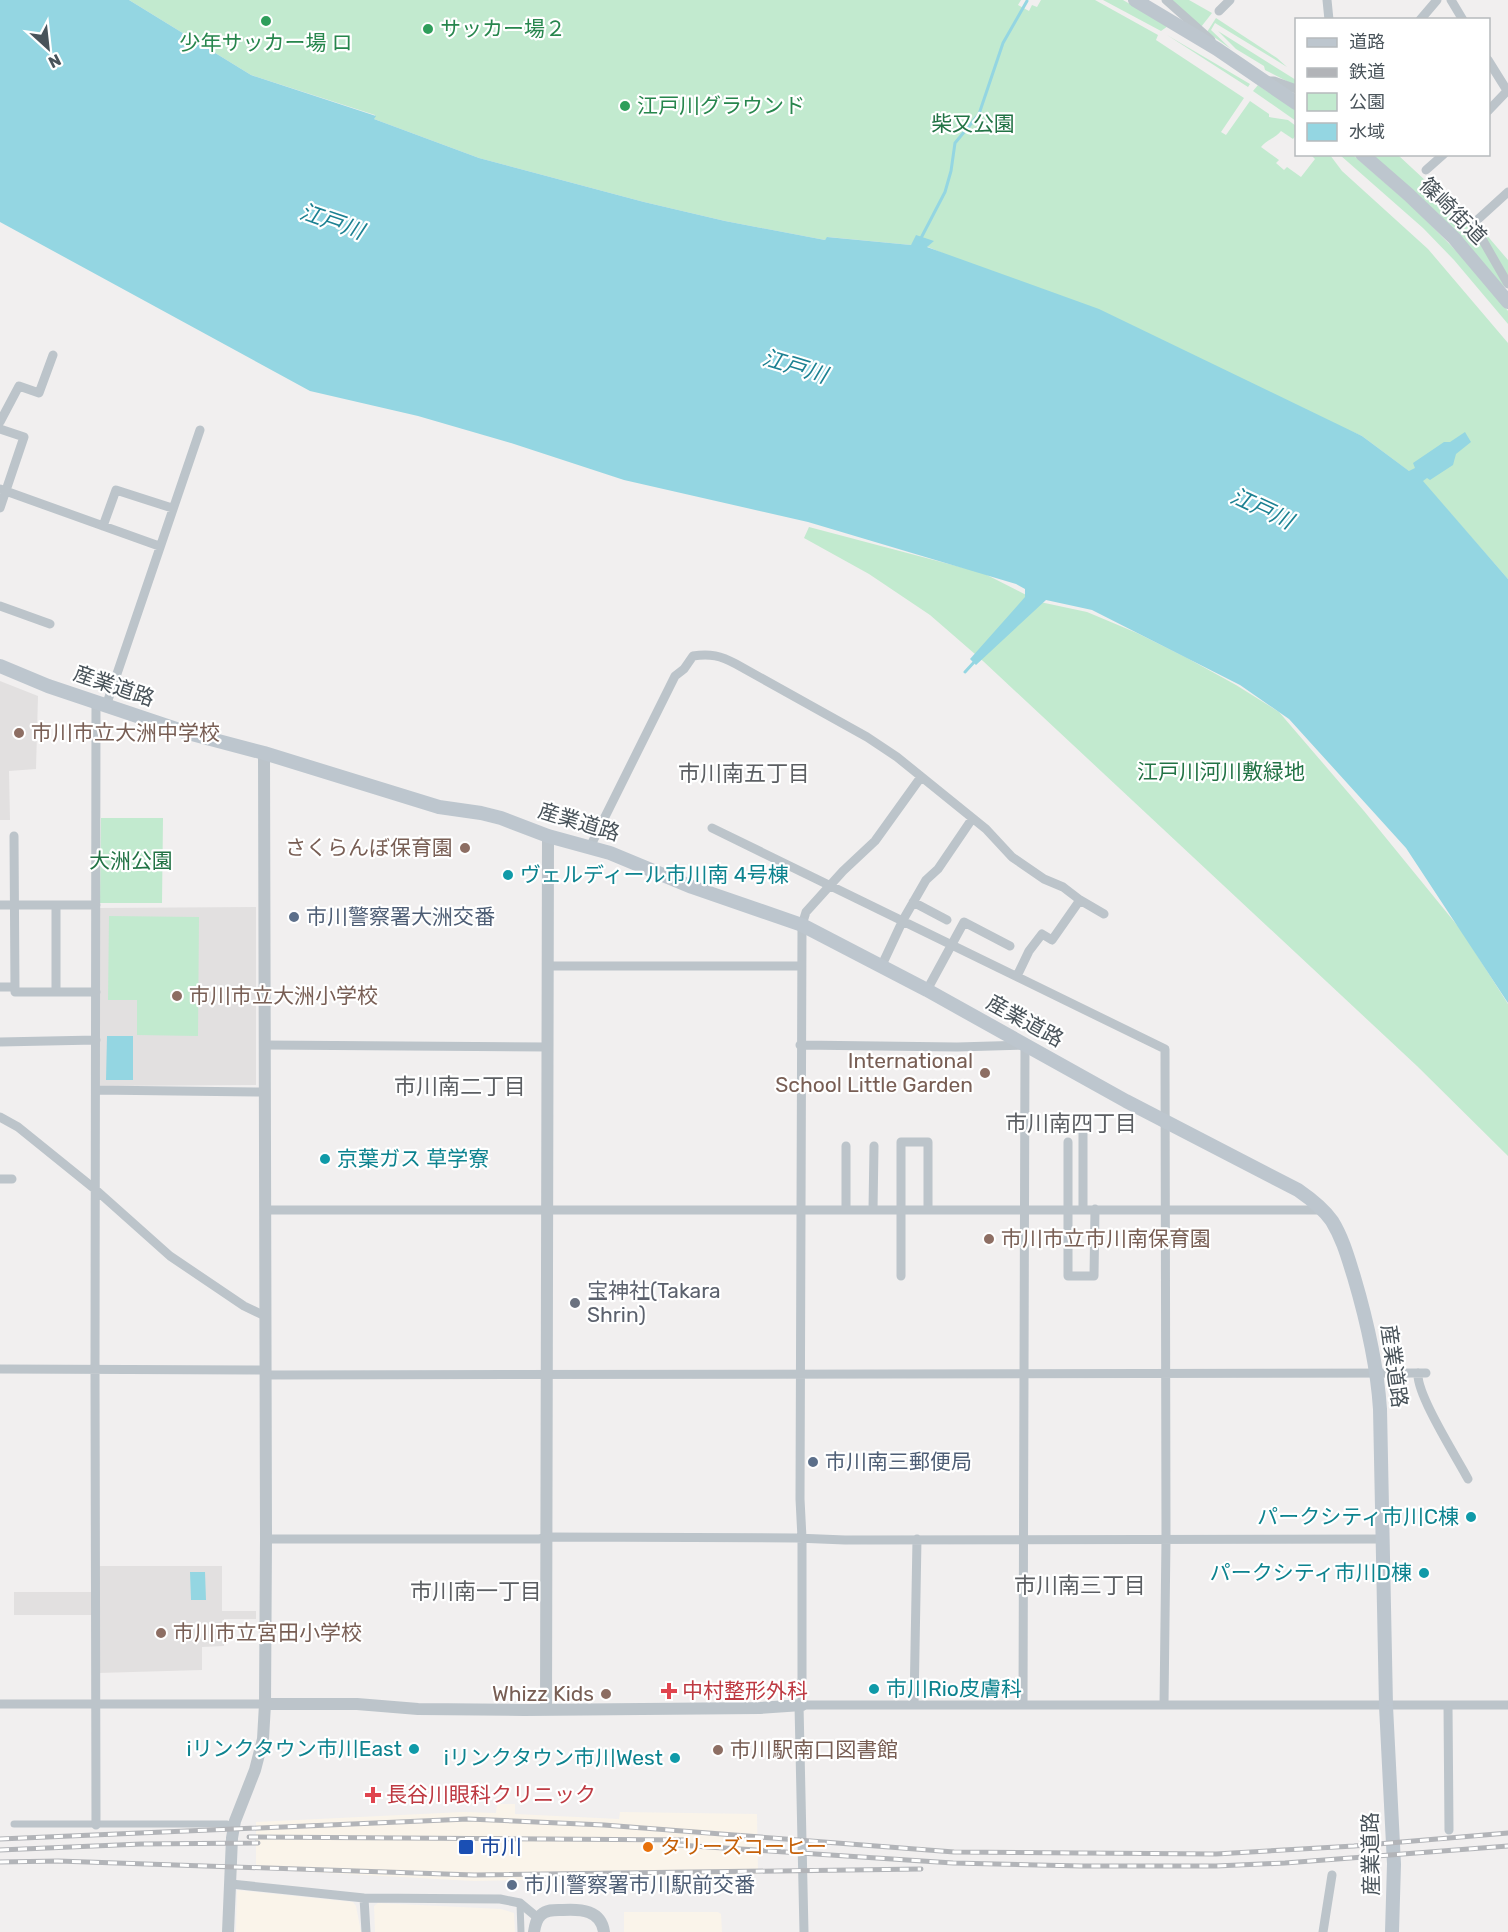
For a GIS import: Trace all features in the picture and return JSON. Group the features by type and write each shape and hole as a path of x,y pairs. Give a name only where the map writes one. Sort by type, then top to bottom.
{"main road":[{"path":"1135,0 1295,102"},
{"name":"篠崎街道","path":"1364,156 1454,238 1508,302"},
{"name":"産業道路","path":"0,666 101,704 188,733 264,753 439,807 501,818 548,836 610,852 692,887 802,925 927,990 1166,1122 1314,1200 1337,1229 1344,1245 1369,1332 1377,1373 1380,1409 1386,1706 1394,1864 1392,1932"}],"street":[{"path":"1166,0 1216,44 1216,50"},
{"path":"1219,11 1230,0"},
{"path":"1327,0 1329,18"},
{"path":"1422,18 1437,0"},
{"path":"1451,0 1462,18"},
{"path":"1490,63 1508,91 1490,109"},
{"path":"1265,81 1274,81 1295,89"},
{"path":"1426,170 1441,156"},
{"path":"1506,198 1474,222 1474,225 1508,284"},
{"path":"1,418 19,386 39,393 53,355"},
{"path":"0,429 24,437 3,490 0,508"},
{"path":"96,1825 96,904 101,704 200,430"},
{"path":"3,490 159,546"},
{"path":"103,526 116,490 172,508"},
{"path":"0,606 50,624"},
{"path":"590,847 675,676 684,669 693,656 706,654 719,656 736,664 867,737 897,757 986,829 1011,857 1104,914"},
{"path":"228,1932 234,1821 263,1739 265,1704 264,753"},
{"path":"804,1932 800,1798 802,925 806,912 843,871 875,841 921,777"},
{"path":"881,967 903,920 926,880 938,869 972,819"},
{"path":"712,828 1165,1049 1164,1705"},
{"path":"14,836 15,992 96,992"},
{"path":"546,1710 548,836"},
{"path":"1017,976 1029,951 1042,934 1052,939 1080,900"},
{"path":"913,902 947,920"},
{"path":"0,905 96,904"},
{"path":"56,905 56,992"},
{"path":"927,990 964,922 1010,946"},
{"path":"548,966 801,966"},
{"path":"0,987 15,987"},
{"path":"0,1042 96,1040"},
{"path":"264,1045 548,1047"},
{"path":"800,1045 957,1047 1025,1045 1023,1705"},
{"path":"96,1090 264,1092"},
{"path":"0,1117 18,1127 96,1190 170,1256 244,1306 265,1316"},
{"path":"1083,1131 1083,1209"},
{"path":"901,1276 901,1142 928,1142 928,1210"},
{"path":"1068,1142 1068,1276 1094,1276 1095,1209"},
{"path":"846,1146 846,1210"},
{"path":"873,1210 874,1146"},
{"path":"0,1179 12,1179"},
{"path":"265,1210 1324,1210"},
{"path":"0,1369 547,1375 1422,1373 1417,1380 1468,1479"},
{"path":"266,1539 539,1539 546,1537 1383,1539"},
{"path":"914,1705 917,1539"},
{"path":"0,1704 367,1704 418,1709 546,1710 760,1708 801,1705 1508,1705"},
{"path":"1448,1705 1449,1830"},
{"path":"14,1824 227,1824"},
{"path":"1323,1932 1332,1875"},
{"path":"231,1884 364,1898 500,1899 520,1903 538,1918"},
{"path":"364,1898 366,1932"},
{"path":"520,1903 521,1932"},
{"path":"534,1932 538,1918 545,1912 554,1910 585,1910 593,1913 600,1920 603,1932"}],"shaded area":[{"name":"市川市立大洲中学校","path":"0,681 38,696 36,769 9,771 10,820 0,820"},
{"name":"市川市立大洲小学校","path":"256,907 256,1085 99,1086 99,908"},
{"name":"市川市立宮田小学校","path":"98,1566 222,1566 222,1611 256,1611 256,1619 224,1619 224,1646 202,1647 202,1670 98,1673"},
{"path":"14,1592 93,1592 93,1615 14,1615"},
{"path":"497,1804 515,1804 515,1814 619,1819 620,1812 757,1814 758,1874 623,1879 623,1888 573,1889 573,1879 474,1881 256,1869 256,1822 463,1812 496,1813"},
{"path":"237,1890 353,1902 356,1906 361,1932 236,1932"},
{"path":"378,1903 501,1909 514,1913 515,1932 375,1932 374,1906"},
{"path":"624,1912 718,1912 721,1914 722,1932 624,1932"}],"green space":[{"name":"柴又公園","path":"129,0 1021,0 1018,5 1029,11 1032,5 1037,7 1041,0 1095,0 1158,35 1156,40 1244,98 1221,132 1226,135 1250,101 1269,114 1269,117 1288,120 1295,125 1293,139 1281,131 1261,147 1279,160 1276,163 1284,170 1287,167 1301,177 1315,159 1312,156 1331,156 1342,171 1428,249 1508,343 1508,579 1422,481 1362,436 926,246 933,241 911,245 828,237 825,240 725,221 644,202 479,158 374,119 375,115 251,75"},
{"path":"1103,0 1123,0 1168,26 1161,31"},
{"path":"1171,0 1189,0 1212,13 1201,27"},
{"path":"1216,18 1287,67 1215,23 1211,30 1231,49 1207,32"},
{"path":"1218,31 1295,79 1295,85 1265,70 1264,66 1236,49"},
{"path":"1167,35 1250,84 1248,87"},
{"path":"1258,85 1268,92 1270,90 1295,109 1295,120 1253,91"},
{"path":"1341,156 1354,156 1414,208 1475,270 1508,311 1508,324 1454,260 1423,228"},
{"path":"1373,156 1399,156 1469,221 1504,285 1503,288"},
{"path":"1478,225 1508,260 1508,276"},
{"name":"江戸川河川敷緑地","path":"809,527 983,573 1040,602 1087,612 1137,633 1187,658 1279,712 1364,811 1461,930 1508,1004 1508,1156 1417,1066 983,661 930,615 869,574 804,538"},
{"name":"大洲公園","path":"101,818 163,818 162,903 100,903"},
{"path":"109,916 199,917 198,1036 137,1035 137,1000 108,1000"}],"water":[{"name":"江戸川","path":"0,0 129,0 251,75 376,116 374,119 479,158 644,202 725,221 825,240 827,237 911,245 916,235 934,241 927,247 1099,309 1362,436 1409,471 1415,468 1413,463 1444,442 1450,442 1465,432 1471,442 1456,454 1453,465 1430,480 1427,478 1423,481 1508,579 1508,1003 1406,848 1289,719 1240,685 1092,610 1046,600 976,665 970,659 1025,597 1025,589 1016,584 808,522 624,480 511,443 418,416 310,391 0,222"},
{"path":"107,1036 133,1036 133,1080 106,1080"},
{"path":"190,1572 205,1572 206,1600 191,1600"}],"waterway":[{"path":"920,240 945,192 955,143 979,114 1003,43 1027,1"},
{"path":"965,672 976,660"}],"railway":[{"path":"0,1839 468,1819 604,1825 954,1852 1216,1854 1354,1846 1508,1833"},
{"path":"249,1837 687,1840"},
{"path":"0,1850 141,1844 258,1843"},
{"path":"678,1845 953,1863 1081,1866 1216,1866 1285,1863 1508,1846"},
{"path":"0,1862 58,1861 474,1875 921,1869"}],"place":[{"name":"少年サッカー場 ロ","path":"266,21"},
{"name":"サッカー場２","path":"428,29"},
{"name":"江戸川グラウンド","path":"625,106"},
{"name":"市川市立大洲中学校","path":"19,733"},
{"name":"さくらんぼ保育園","path":"465,848"},
{"name":"ヴェルディール市川南 4号棟","path":"508,875"},
{"name":"市川警察署大洲交番","path":"294,917"},
{"name":"市川市立大洲小学校","path":"177,996"},
{"name":"International School Little Garden","path":"985,1073"},
{"name":"京葉ガス 草学寮","path":"325,1159"},
{"name":"市川市立市川南保育園","path":"989,1239"},
{"name":"宝神社(Takara Shrin)","path":"575,1303"},
{"name":"市川南三郵便局","path":"813,1462"},
{"name":"パークシティ市川C棟","path":"1471,1517"},
{"name":"パークシティ市川D棟","path":"1424,1573"},
{"name":"市川市立宮田小学校","path":"161,1633"},
{"name":"市川Rio皮膚科","path":"874,1689"},
{"name":"中村整形外科","path":"669,1691"},
{"name":"Whizz Kids","path":"606,1694"},
{"name":"iリンクタウン市川East","path":"414,1749"},
{"name":"市川駅南口図書館","path":"718,1750"},
{"name":"iリンクタウン市川West","path":"675,1758"},
{"name":"長谷川眼科クリニック","path":"373,1795"},
{"name":"市川","path":"466,1847"},
{"name":"タリーズコーヒー","path":"648,1847"},
{"name":"市川警察署市川駅前交番","path":"512,1885"}],"district":[{"name":"市川南五丁目","path":"744,773"},
{"name":"市川南二丁目","path":"460,1086"},
{"name":"市川南四丁目","path":"1071,1123"},
{"name":"市川南三丁目","path":"1080,1585"},
{"name":"市川南一丁目","path":"476,1591"}]}
